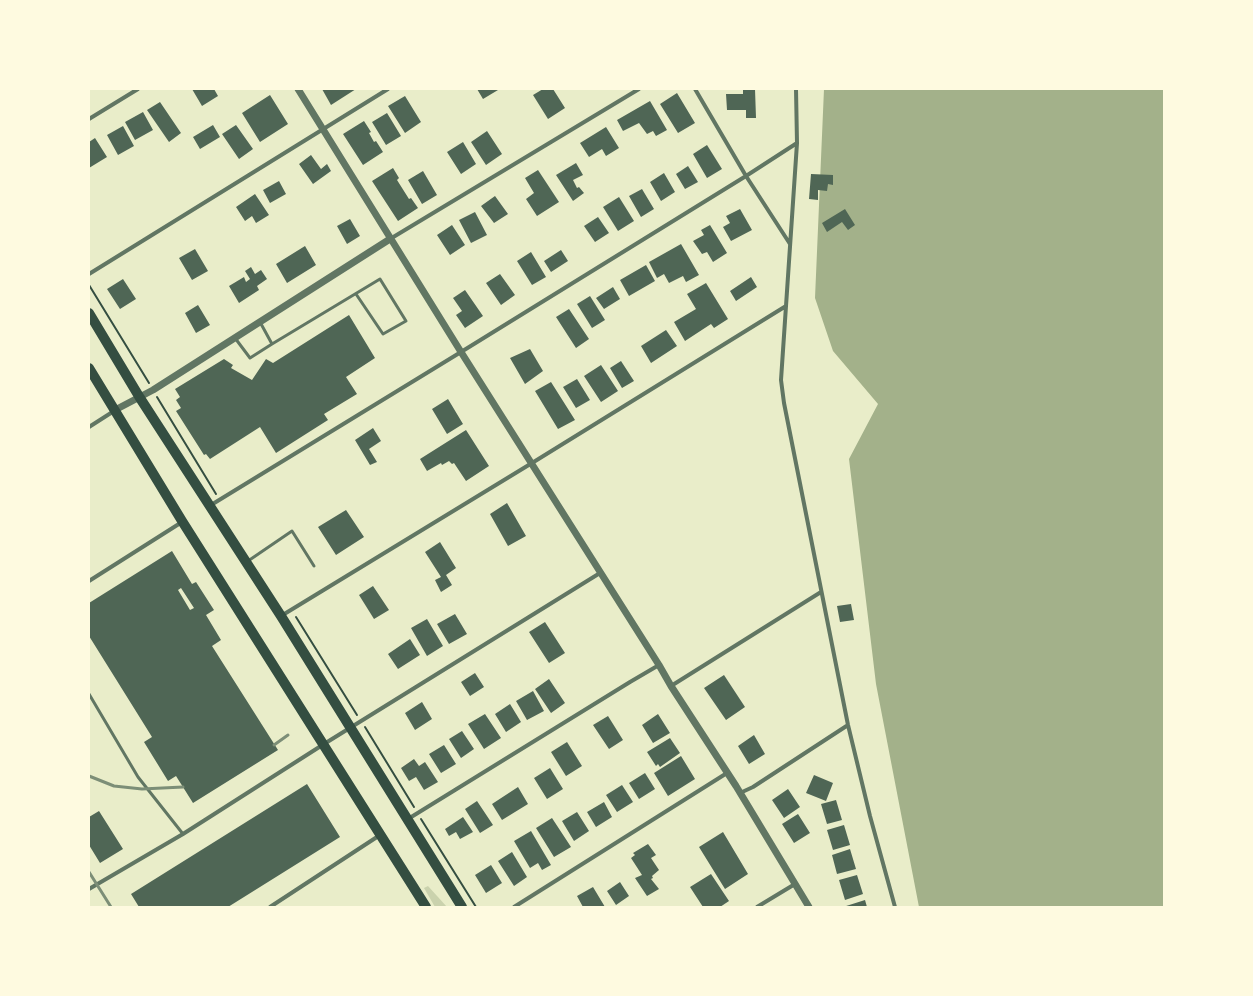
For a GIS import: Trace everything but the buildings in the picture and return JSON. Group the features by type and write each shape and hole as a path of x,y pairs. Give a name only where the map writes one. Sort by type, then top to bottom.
{"main road":[{"path":"89,313 140,398 281,616 462,907"},
{"path":"89,368 182,521 426,907"}],"street":[{"path":"89,119 138,89"},
{"path":"298,89 390,239 740,793 810,907"},
{"path":"89,274 388,89"},
{"path":"89,427 115,410 140,398 390,239 638,89"},
{"path":"695,89 746,176 790,244"},
{"path":"796,89 797,143 780,380 848,725 870,816 895,907"},
{"path":"210,506 746,176 797,143"},
{"path":"281,616 786,306"},
{"path":"89,581 182,521"},
{"path":"89,889 183,834 324,744 600,573"},
{"path":"671,686 821,592"},
{"path":"408,819 659,665"},
{"path":"740,793 753,787 848,725"},
{"path":"514,907 727,773"},
{"path":"270,907 381,835"},
{"path":"757,907 795,884"}],"lane":[{"path":"235,338 250,358 380,279 406,321 383,334 356,294"},
{"path":"260,322 272,344"},
{"path":"246,562 292,531 314,566"},
{"path":"89,694 138,777 183,834"}],"shaded area":[{"path":"824,89 1164,89 1164,907 919,907 876,684 849,459 878,404 833,351 815,298"},
{"path":"428,886 447,907 435,907 424,888"}],"railway":[{"path":"274,745 288,735"},
{"path":"89,776 114,786 142,789 183,787"},
{"path":"89,872 111,907"}]}
